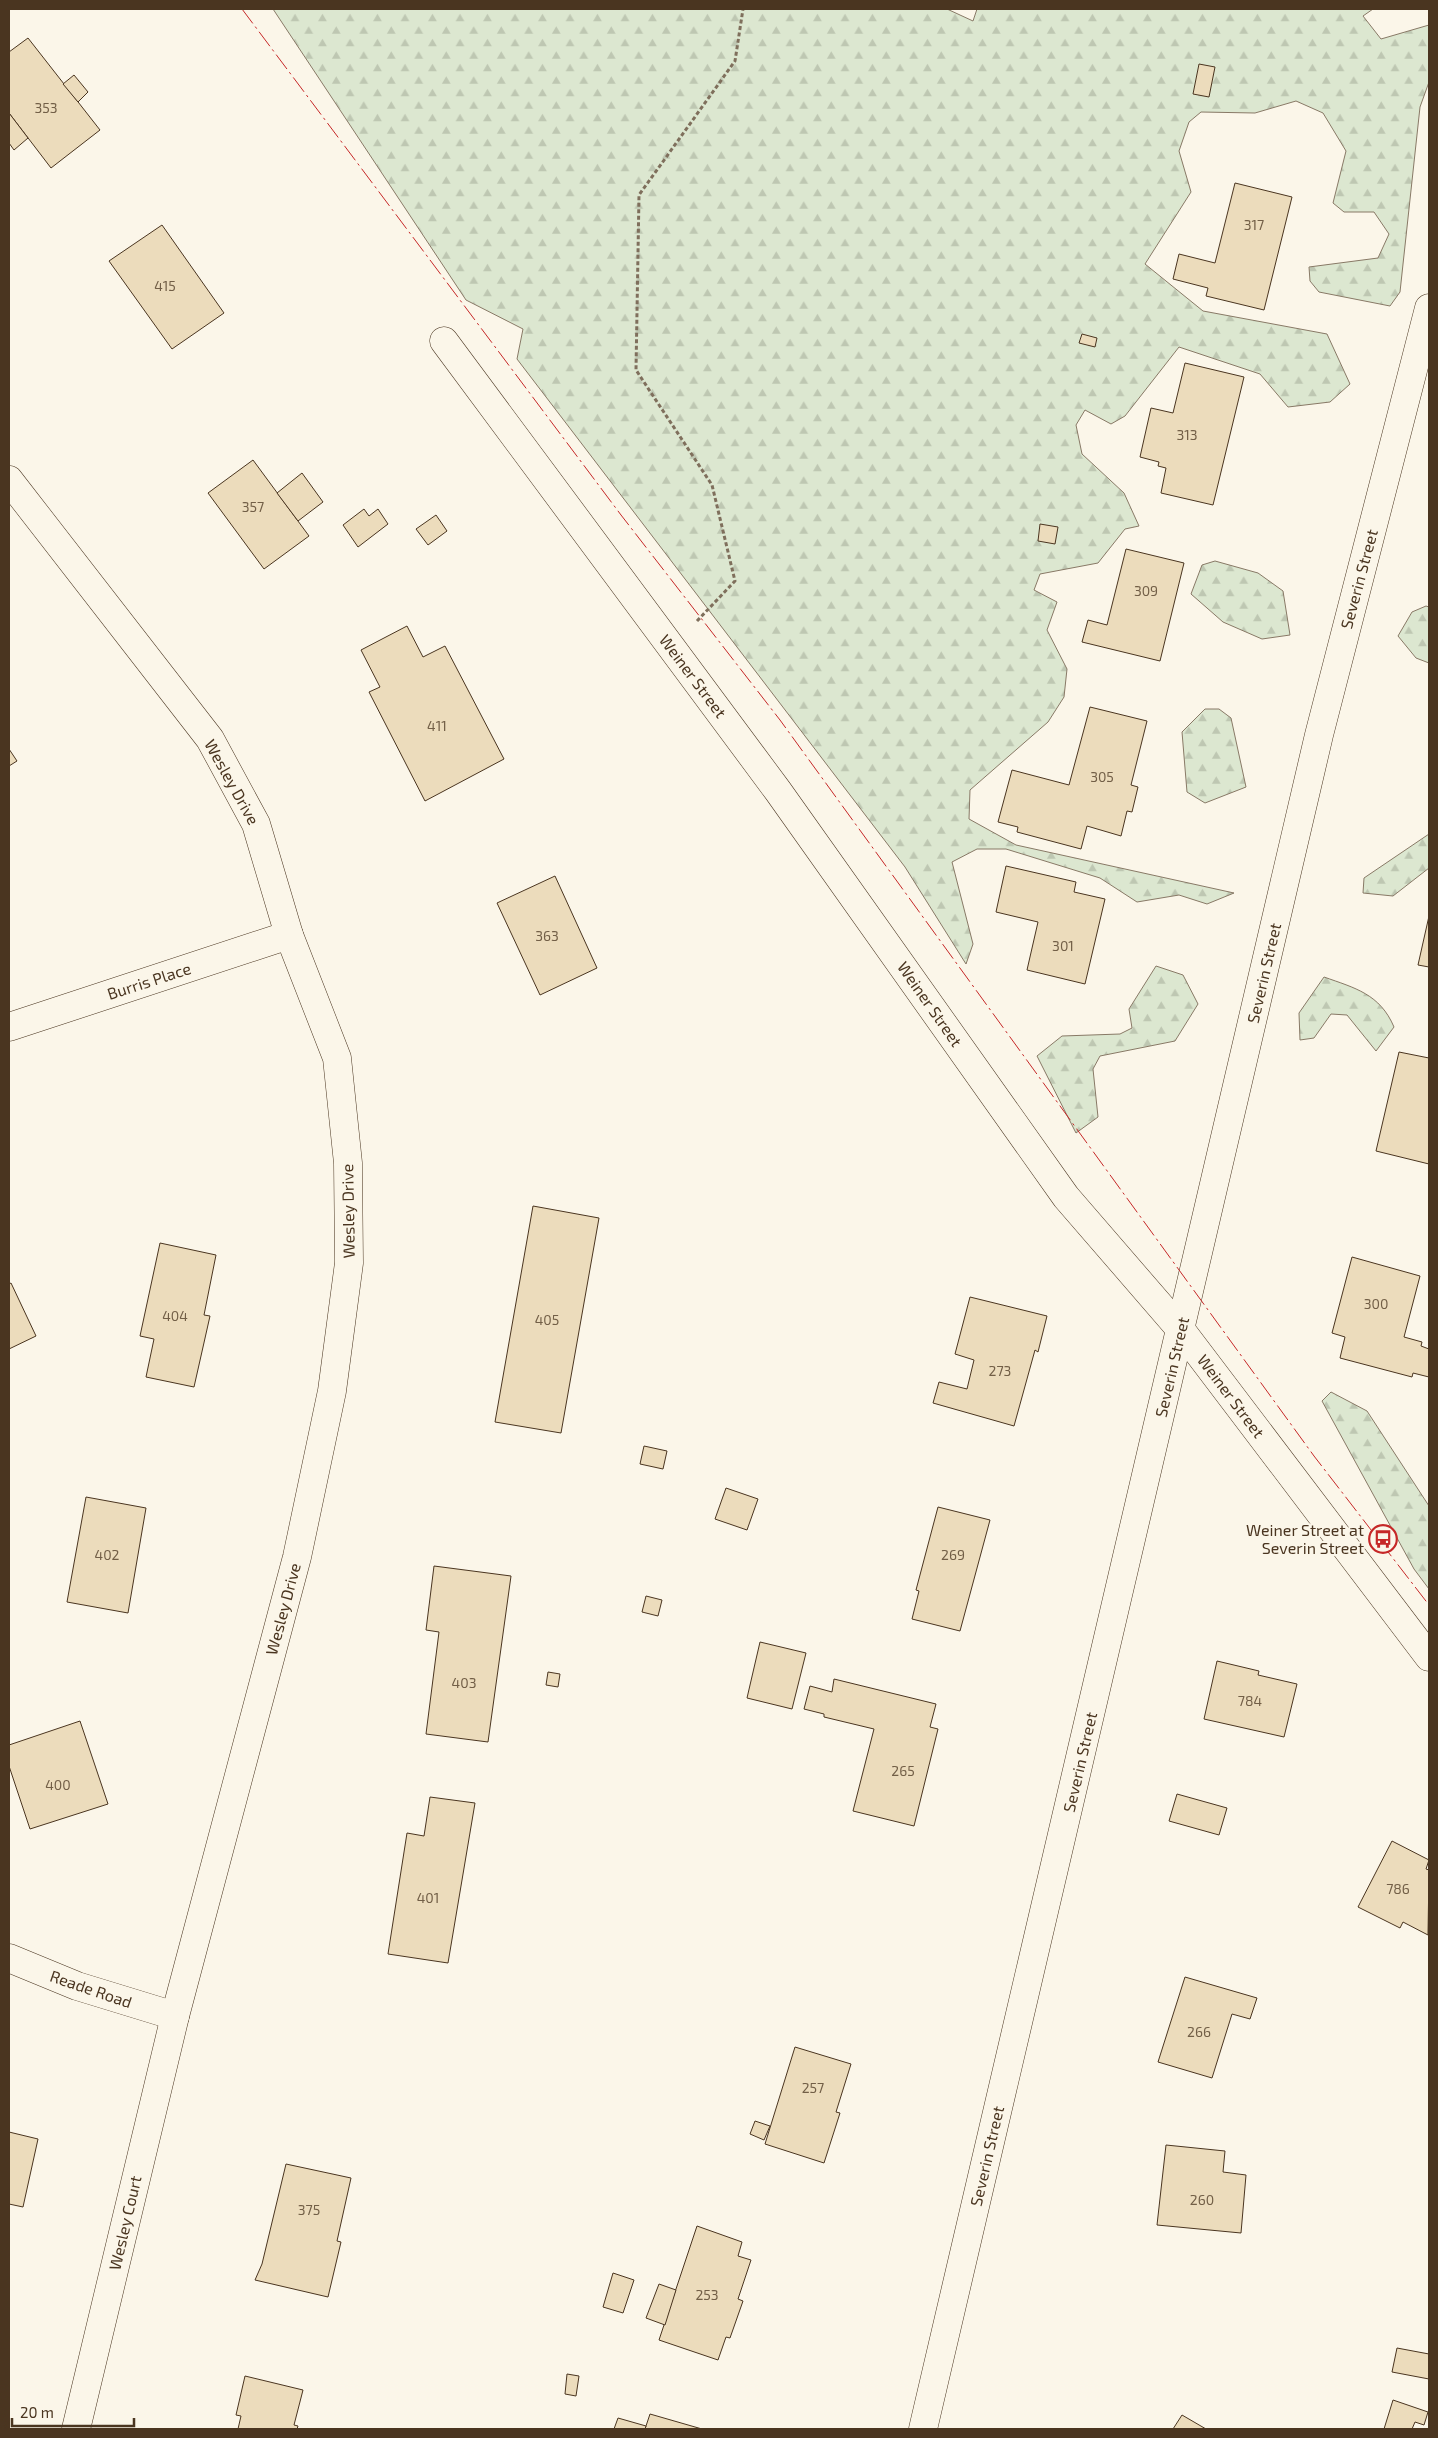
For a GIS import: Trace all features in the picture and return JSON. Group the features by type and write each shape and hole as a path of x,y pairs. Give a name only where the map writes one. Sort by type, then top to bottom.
{"street":[{"name":"Severin Street","path":"923,2429 1319,735 1429,308"},
{"name":"Weiner Street","path":"444,341 778,790 1066,1198 1181,1330 1429,1657"},
{"name":"Wesley Drive","path":"9,480 210,739 256,824 289,935 337,1058 348,1163 349,1263 332,1391 297,1557 174,2016"},
{"name":"Burris Place","path":"9,1026 289,935"},
{"name":"Reade Road","path":"9,1958 77,1986 174,2016"},
{"name":"Wesley Court","path":"76,2429 174,2016"}],"path":[{"path":"672,647 736,581 712,485 636,370 640,195 735,61 743,9"}],"green space":[{"path":"273,9 947,9 973,21 977,9 1373,9 1363,16 1381,39 1429,25 1429,82 1420,107 1400,292 1390,306 1319,292 1310,281 1309,267 1378,258 1389,234 1374,212 1344,212 1333,203 1346,151 1323,113 1296,101 1255,113 1201,112 1189,122 1179,151 1191,192 1145,264 1203,311 1327,334 1350,384 1330,402 1288,407 1260,374 1179,347 1125,416 1111,424 1085,410 1076,425 1082,454 1124,493 1139,526 1125,529 1098,563 1040,574 1034,590 1057,602 1047,630 1067,669 1064,697 1048,722 970,790 969,819 1016,845 1234,893 1207,904 1179,895 1137,902 1100,878 1006,849 977,849 952,862 973,944 966,964 905,867 517,359 523,329 466,300"},
{"path":"1215,561 1258,573 1283,591 1290,635 1262,639 1223,622 1191,594 1202,565"},
{"path":"1426,606 1429,607 1429,663 1416,658 1398,636 1412,612"},
{"path":"1205,709 1219,709 1231,718 1246,787 1205,803 1187,792 1182,732"},
{"path":"1429,834 1429,868 1393,896 1363,893 1364,878"},
{"path":"1156,966 1183,975 1198,1004 1175,1041 1100,1056 1093,1069 1098,1117 1076,1133 1037,1056 1062,1036 1120,1034 1132,1028 1129,1009"},
{"path":"1324,977 1356,989 1382,1007 1394,1027 1376,1051 1347,1015 1331,1014 1314,1038 1300,1040 1299,1013"},
{"path":"1331,1392 1367,1411 1429,1506 1429,1589 1414,1569 1322,1401"}],"building":[{"path":"28,38 100,130 51,168 9,113 9,52"},
{"path":"1199,64 1215,67 1209,97 1193,94"},
{"path":"74,75 88,92 78,102 63,84"},
{"path":"9,113 28,138 14,150 9,143"},
{"path":"1235,183 1292,197 1264,310 1206,296 1208,288 1173,279 1179,254 1215,263"},
{"path":"162,225 224,313 172,349 109,261"},
{"path":"1082,334 1097,338 1095,347 1079,343"},
{"path":"1185,363 1244,377 1213,505 1161,493 1166,468 1158,466 1159,462 1140,457 1151,408 1173,413"},
{"path":"253,460 309,536 264,569 208,493"},
{"path":"302,473 323,502 298,521 277,493"},
{"path":"364,509 369,516 378,509 388,524 358,547 343,525"},
{"path":"436,515 447,531 428,545 416,529"},
{"path":"1040,524 1058,527 1055,544 1038,541"},
{"path":"1126,549 1184,563 1160,661 1082,642 1088,620 1107,625"},
{"path":"407,626 423,657 445,646 504,759 425,801 369,692 380,687 361,650"},
{"path":"1090,707 1147,721 1131,785 1138,787 1132,812 1127,811 1121,836 1087,826 1081,849 1017,832 1018,827 998,822 1012,770 1069,785"},
{"path":"9,749 17,761 9,766"},
{"path":"1006,866 1076,882 1074,892 1105,899 1085,984 1027,970 1038,922 996,912"},
{"path":"555,876 597,968 540,995 497,903"},
{"path":"1429,916 1429,967 1418,965"},
{"path":"1399,1052 1429,1058 1429,1164 1376,1151"},
{"path":"533,1206 599,1218 561,1433 495,1422"},
{"path":"160,1243 216,1255 204,1315 210,1316 194,1387 146,1377 154,1339 140,1336"},
{"path":"1352,1257 1420,1276 1404,1337 1422,1342 1421,1346 1429,1349 1429,1377 1413,1373 1412,1377 1340,1358 1345,1337 1332,1333"},
{"path":"11,1283 36,1336 9,1349 9,1284"},
{"path":"970,1297 1047,1316 1038,1352 1035,1350 1014,1426 933,1403 939,1382 967,1389 974,1360 955,1354"},
{"path":"644,1446 667,1451 663,1469 640,1464"},
{"path":"726,1488 758,1499 747,1530 715,1519"},
{"path":"86,1497 146,1508 128,1613 67,1602"},
{"path":"938,1507 990,1520 960,1631 912,1619 919,1591 916,1590"},
{"path":"434,1566 511,1576 488,1742 426,1734 439,1632 426,1630"},
{"path":"646,1596 662,1600 658,1616 642,1612"},
{"path":"760,1642 806,1653 792,1709 747,1698"},
{"path":"1217,1661 1259,1671 1258,1675 1297,1684 1284,1737 1204,1719"},
{"path":"548,1672 560,1674 558,1687 546,1685"},
{"path":"834,1679 936,1704 930,1727 938,1729 914,1826 853,1811 874,1729 824,1717 824,1714 804,1709 810,1686 832,1692"},
{"path":"80,1721 108,1804 30,1829 9,1766 9,1745"},
{"path":"1177,1794 1227,1808 1219,1835 1169,1821"},
{"path":"430,1797 475,1803 448,1963 388,1954 407,1833 424,1836"},
{"path":"1392,1841 1429,1860 1426,1869 1429,1870 1428,1935 1403,1922 1400,1928 1358,1907"},
{"path":"1185,1977 1257,1998 1250,2019 1232,2014 1212,2078 1158,2062"},
{"path":"795,2047 851,2064 836,2112 840,2113 824,2163 765,2144"},
{"path":"755,2121 770,2126 764,2140 750,2134"},
{"path":"9,2132 38,2139 23,2207 9,2204"},
{"path":"1166,2145 1225,2151 1223,2172 1246,2175 1241,2233 1157,2225"},
{"path":"286,2164 351,2178 337,2241 341,2242 328,2297 255,2280 262,2264"},
{"path":"697,2226 742,2242 738,2256 751,2260 738,2299 743,2301 730,2338 726,2337 718,2360 659,2340"},
{"path":"613,2273 634,2280 623,2313 603,2307"},
{"path":"659,2284 676,2290 665,2325 646,2318"},
{"path":"1397,2348 1429,2354 1429,2379 1392,2372"},
{"path":"567,2374 579,2376 576,2396 565,2394"},
{"path":"245,2376 303,2390 294,2425 298,2426 297,2429 238,2429 241,2416 236,2415"},
{"path":"1393,2400 1428,2412 1424,2425 1415,2422 1412,2429 1384,2429"},
{"path":"650,2414 702,2429 645,2429"},
{"path":"1182,2415 1206,2429 1173,2429"},
{"path":"618,2418 646,2426 645,2429 614,2429"}],"power":[{"path":"242,9 621,515 780,720 1314,1456 1429,1605"}],"place":[{"name":"Weiner Street at Severin Street","path":"1383,1539"}]}
